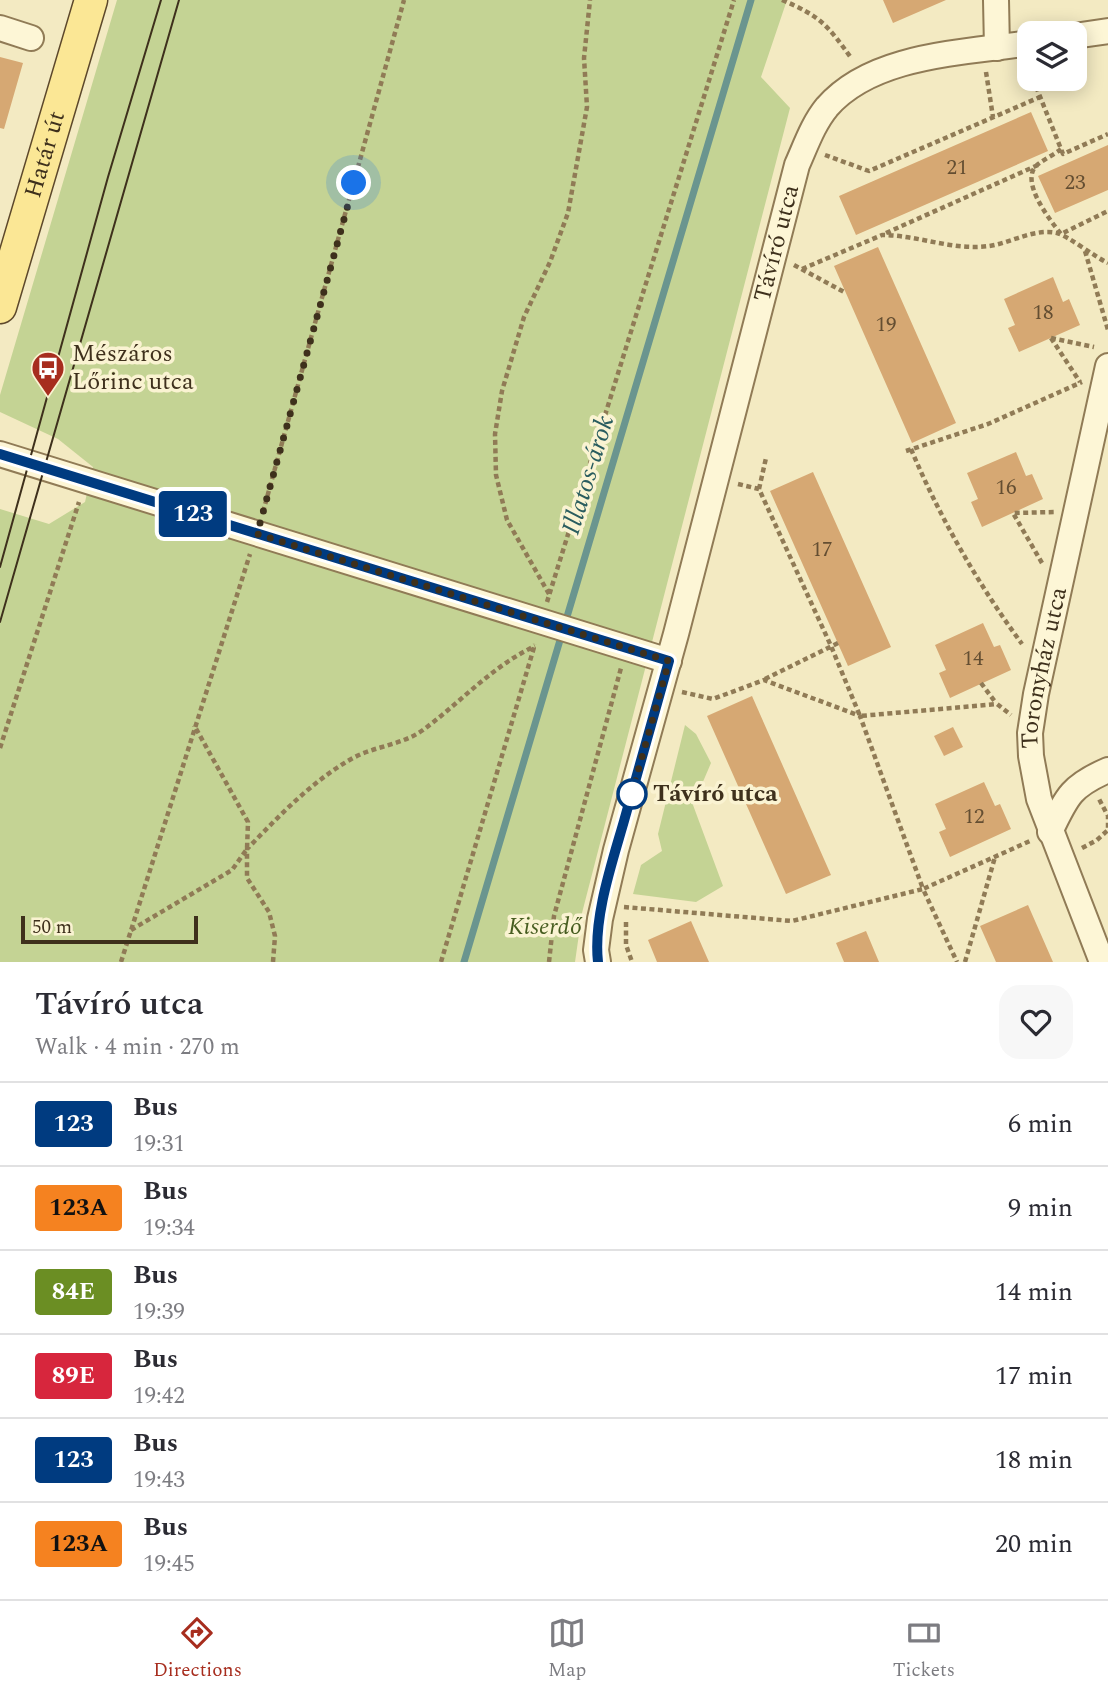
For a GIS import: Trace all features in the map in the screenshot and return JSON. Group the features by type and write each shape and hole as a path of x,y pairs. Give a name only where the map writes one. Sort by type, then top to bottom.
{"main road":[{"name":"Határ út","path":"0,307 91,0"}],"street":[{"path":"990,49 996,0"},
{"path":"0,28 31,38"},
{"path":"1087,34 1108,31"},
{"name":"Távíró utca","path":"598,962 597,940 604,899 669,661 797,165 813,128 828,106 864,77 920,60 1017,45"},
{"name":"Toronyház utca","path":"1102,962 1039,799 1031,756 1030,733 1076,512 1104,360"},
{"path":"0,454 669,661"},
{"path":"1050,832 1065,800 1078,785 1108,770"}],"path":[{"path":"121,962 194,725 257,534 404,0"},
{"path":"549,594 507,520 496,475 495,435 502,391 524,317 550,262 568,213 587,107 584,58 590,0"},
{"path":"440,962 549,594 734,0"},
{"path":"783,0 814,15 830,29 864,77"},
{"path":"990,49 993,117"},
{"path":"1038,91 1063,154 1108,134"},
{"path":"804,148 869,171 1040,97"},
{"path":"802,269 1038,165 1061,149"},
{"path":"1038,165 1032,172 1030,182 1048,218 1061,234 1108,263"},
{"path":"882,235 972,247 1007,243 1040,233 1061,234 1108,211"},
{"path":"1085,251 1108,330"},
{"path":"775,254 846,293"},
{"path":"1042,670 1002,616 962,552 909,450 988,424 1080,383 1104,360 1051,338 1080,383"},
{"path":"766,458 759,489 831,646 860,716 923,889 957,962"},
{"path":"716,478 759,489"},
{"path":"0,748 86,481"},
{"path":"1059,590 1013,513 1076,512"},
{"path":"774,522 783,518"},
{"path":"803,584 810,581"},
{"path":"661,687 713,699 764,680 838,643"},
{"path":"130,930 232,870 247,849 317,781 356,756 421,732 498,666 535,646"},
{"path":"549,962 554,916 627,648"},
{"path":"764,680 860,716 997,704"},
{"path":"981,683 997,704 1030,733"},
{"path":"194,725 248,822 247,878 269,912 275,936 274,962"},
{"path":"1078,850 1097,840 1108,830 1108,816 1097,794"},
{"path":"604,899 628,908 792,921 923,889 1050,832"},
{"path":"965,962 995,857"},
{"path":"628,908 626,945 632,962"}],"green space":[{"name":"Kiserdő","path":"117,0 787,0 761,77 790,108 582,913 575,962 0,962 0,509 49,524 85,502 93,467 58,439 0,412 0,395"},
{"path":"685,725 696,734 711,763 693,805 723,886 696,902 633,894 641,865 662,851 658,834"}],"building":[{"path":"883,0 946,0 893,23"},
{"path":"0,57 23,63 4,129 0,128"},
{"path":"1031,112 1048,151 856,235 839,196"},
{"path":"1108,145 1108,190 1055,213 1038,176"},
{"path":"878,247 956,423 912,443 834,266"},
{"path":"1053,277 1063,302 1069,299 1080,325 1019,352 1008,328 1015,325 1004,299"},
{"path":"1016,452 1026,476 1032,474 1043,499 982,527 971,502 978,499 967,473"},
{"path":"813,472 891,647 848,666 770,491"},
{"path":"983,623 994,647 1000,645 1011,670 950,698 939,673 946,670 935,645"},
{"path":"752,696 831,875 786,894 707,716"},
{"path":"953,727 963,747 944,756 934,736"},
{"path":"984,782 995,806 1000,804 1011,829 950,857 939,832 946,829 935,804"},
{"path":"1028,905 1053,962 996,962 980,926"},
{"path":"691,921 709,962 657,962 648,940"},
{"path":"866,931 879,962 844,962 836,943"}],"waterway":[{"name":"Illatos-árok","path":"464,962 751,0"}],"tram line":[{"path":"0,567 108,177 161,0"},
{"path":"0,622 179,0"}],"bus line":[{"name":"123","path":"0,454 669,661 610,874 600,919 596,950 598,962"}],"place":[{"name":"Mészáros Lőrinc utca","path":"48,398"},
{"name":"Távíró utca","path":"632,794"}],"route":[{"path":"354,183 257,534 669,661 631,796 632,794"}]}
